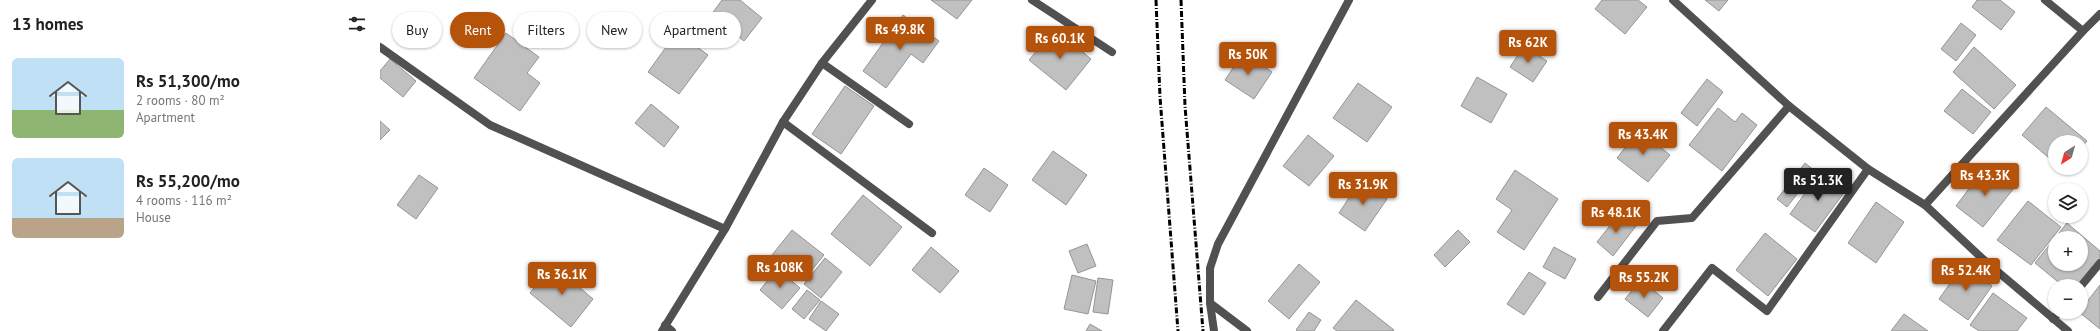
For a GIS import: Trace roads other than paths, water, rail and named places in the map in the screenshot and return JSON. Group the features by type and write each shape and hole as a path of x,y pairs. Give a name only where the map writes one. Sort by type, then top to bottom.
{"street":[{"path":"672,331 664,328 725,229 783,122 822,63 872,0"},
{"path":"1032,0 1112,52"},
{"path":"1214,331 1210,303 1210,268 1218,244 1348,0"},
{"path":"1673,0 1789,106 1868,169 1925,205 1985,261 2048,315"},
{"path":"2045,0 2083,31"},
{"path":"1925,205 2100,14"},
{"path":"380,47 490,125 725,229"},
{"path":"822,63 909,124"},
{"path":"1598,297 1657,222 1692,218 1789,106"},
{"path":"783,122 932,233"},
{"path":"1663,331 1712,268 1767,311 1868,169"},
{"path":"2087,279 2100,263"},
{"path":"1210,303 1247,331"},
{"path":"2053,319 2068,331"}],"railway":[{"path":"1156,0 1160,97 1178,331"},
{"path":"1181,0 1185,106 1203,331"}]}
